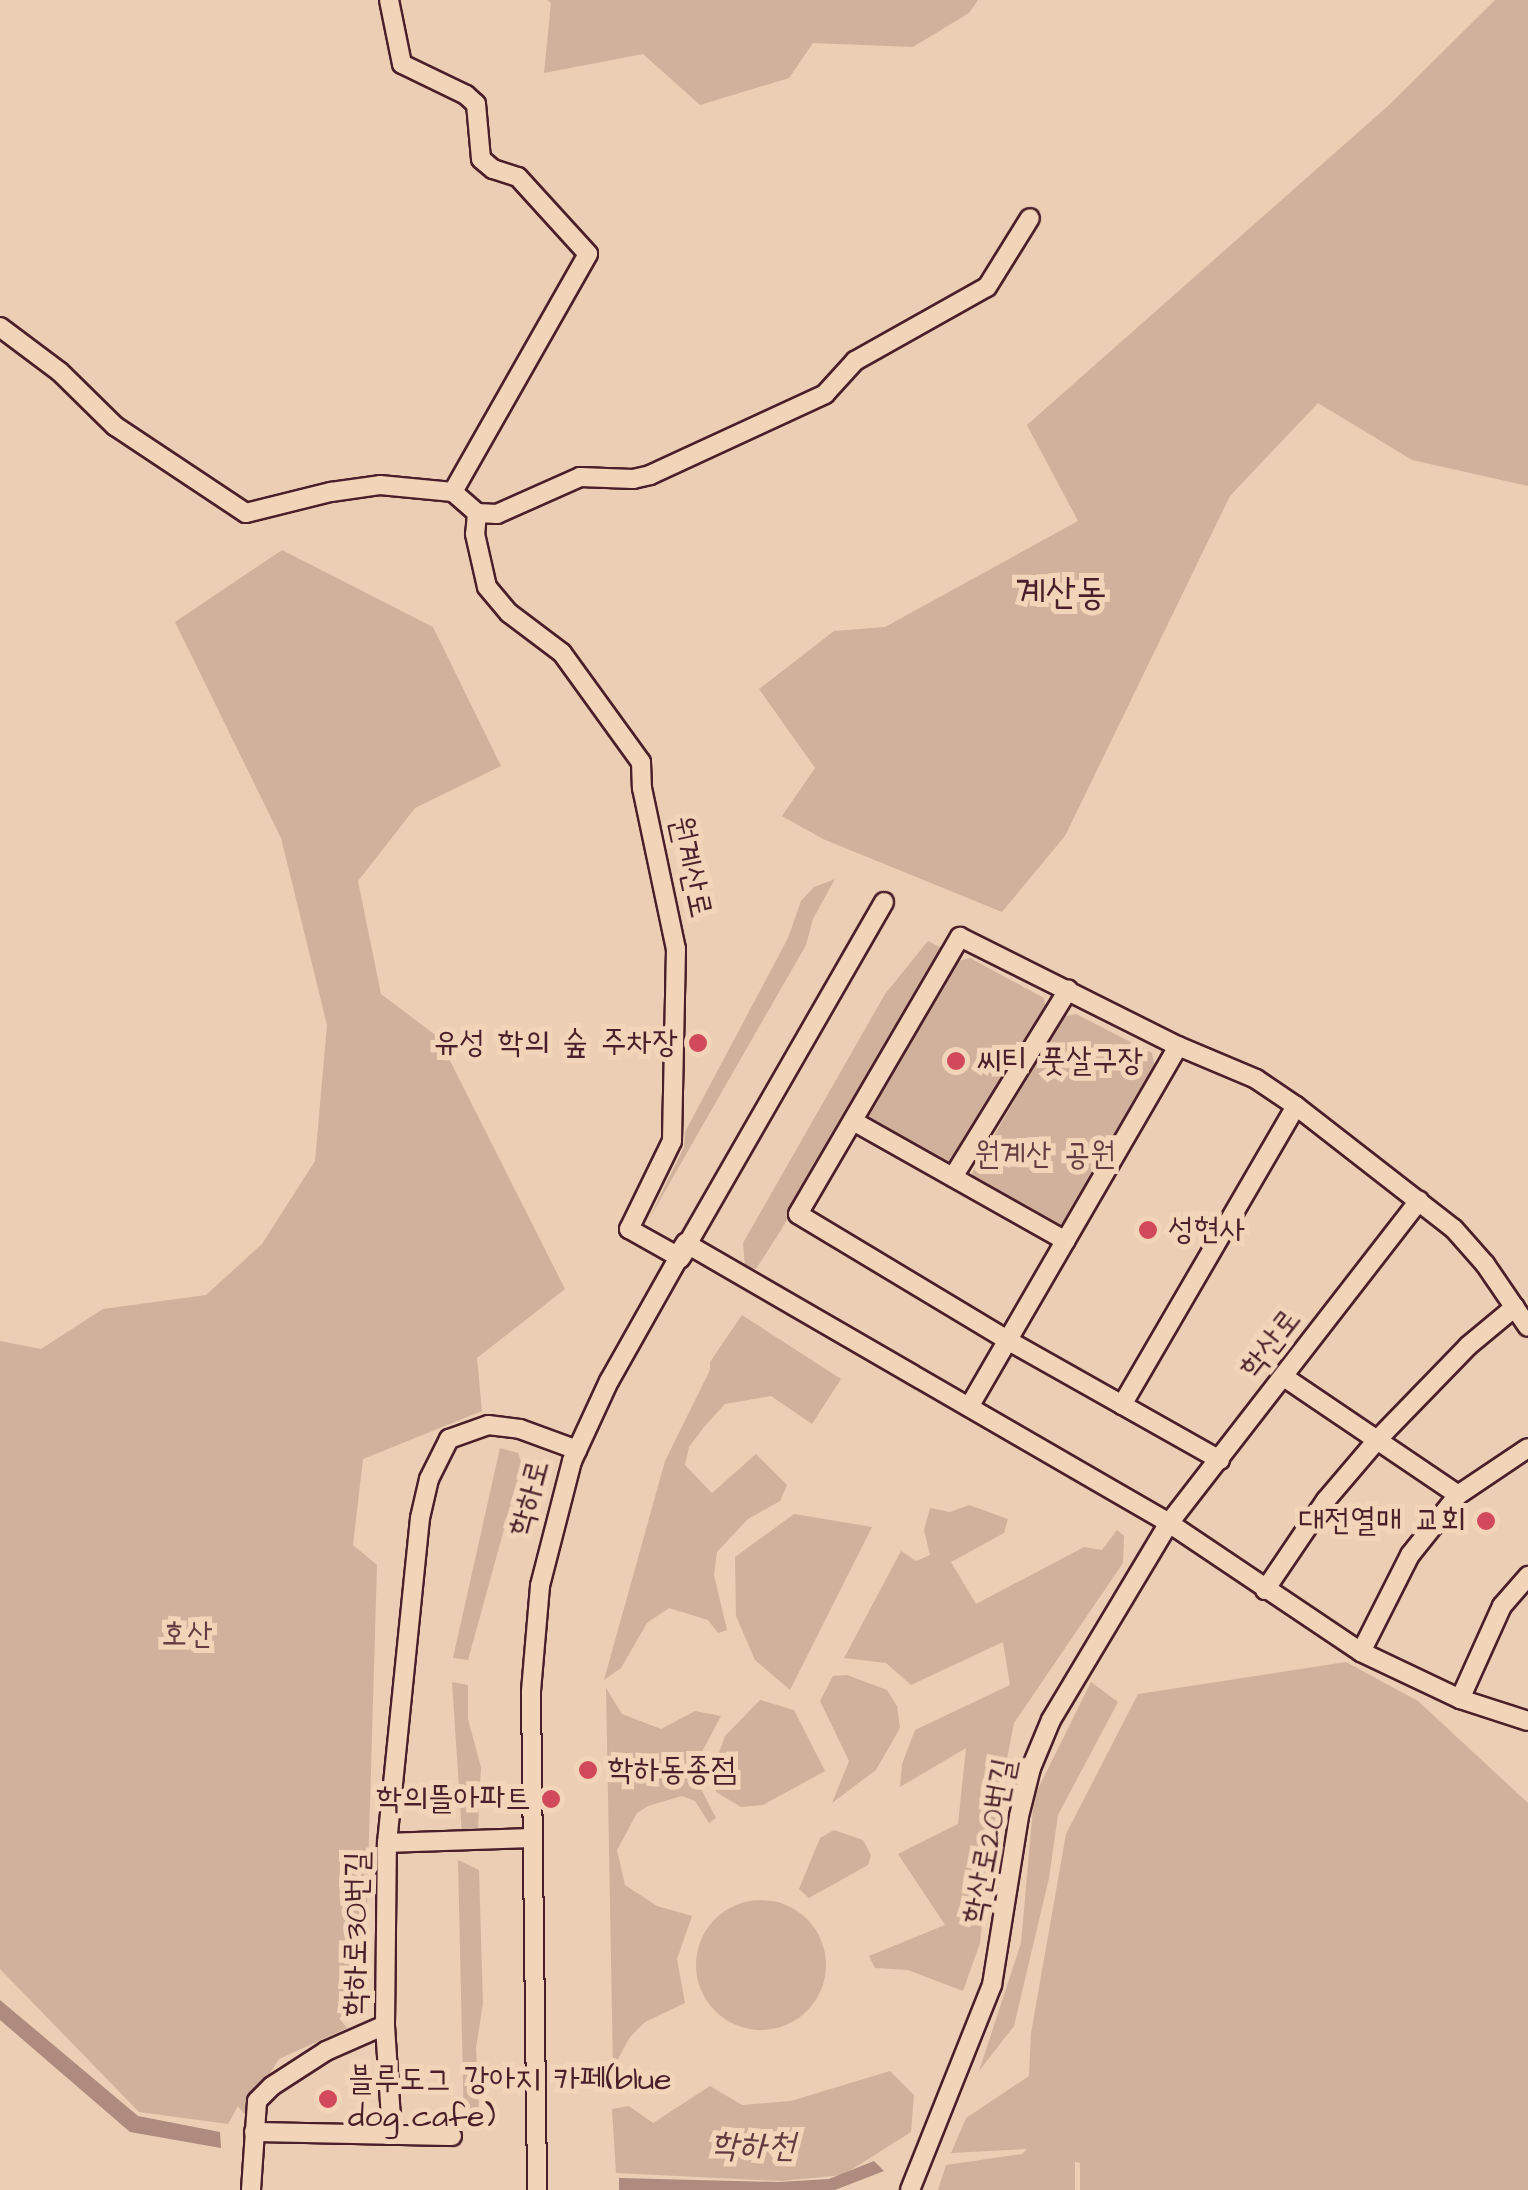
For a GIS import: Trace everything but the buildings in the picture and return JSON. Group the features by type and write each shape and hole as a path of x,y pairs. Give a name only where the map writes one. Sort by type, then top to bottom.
{"street":[{"path":"389,0 402,64 466,94 476,104 481,159 494,170 518,177 588,254 453,492"},
{"path":"0,326 60,372 115,426 246,514 331,492 380,486 453,492 477,513 497,514 580,478 633,480 650,475 825,394 855,360 986,287 1030,218"},
{"name":"원계산로","path":"477,513 475,534 487,587 509,613 562,653 641,762 642,788 676,948 673,1102 672,1141 630,1229 683,1250"},
{"name":"학하로","path":"537,2190 530,1692 540,1586 577,1450 609,1381 884,902"},
{"path":"1220,1460 1009,1341 798,1214 960,937 1068,990 1137,1014 1178,1046 1256,1079 1296,1106 1454,1230 1512,1301 1528,1327"},
{"path":"953,1177 1068,990"},
{"path":"969,1407 1178,1046"},
{"path":"1122,1404 1296,1106"},
{"path":"853,1121 1066,1241"},
{"name":"학산로","path":"1168,1523 1420,1201"},
{"path":"683,1250 969,1407 1168,1523 1361,1652 1460,1699 1528,1721"},
{"path":"1265,1590 1326,1500 1377,1440 1512,1301 1528,1292"},
{"path":"1284,1377 1458,1495"},
{"name":"학하로30번길","path":"392,2134 385,2025 387,1844 420,1518 439,1455 450,1439 488,1425 520,1429 577,1450"},
{"path":"1361,1652 1410,1555 1458,1495 1528,1448"},
{"name":"학산로20번길","path":"910,2190 992,1985 1019,1816 1031,1768 1051,1720 1168,1523"},
{"path":"1460,1699 1502,1606 1528,1576"},
{"path":"387,1844 530,1838"},
{"path":"251,2190 257,2101 272,2086 326,2051 385,2025"},
{"path":"254,2132 452,2136"}],"green space":[{"path":"547,0 978,0 969,13 913,47 813,43 789,78 700,105 643,54 544,73 551,3"},
{"path":"1495,0 1528,0 1528,486 1412,460 1318,403 1230,496 1065,836 1002,912 823,839 782,816 815,768 759,689 834,631 885,627 1078,521 1027,425 1389,105"},
{"name":"호산","path":"282,550 433,627 501,766 415,808 358,881 381,994 438,1037 565,1289 477,1358 482,1411 363,1459 353,1545 377,1565 364,2007 339,2018 347,2028 279,2059 244,2114 238,2106 228,2124 139,2112 0,1969 0,1341 41,1349 103,1309 206,1295 262,1244 315,1161 327,1025 281,838 175,622"},
{"path":"835,879 813,919 806,945 649,1219 684,1147 685,1132 788,938 801,901 814,887"},
{"path":"928,941 940,947 939,955 781,1230 756,1269 745,1267 743,1243 885,994"},
{"name":"씨티 풋살구장","path":"970,958 1044,998 1046,1009 954,1165 946,1167 871,1124 866,1113 958,961"},
{"name":"원계산 공원","path":"1076,1014 1152,1053 1155,1067 1063,1229 975,1185 971,1175 1063,1017"},
{"path":"742,1315 841,1379 812,1424 771,1396 725,1404 704,1427 689,1447 685,1465 712,1493 756,1454 787,1485 780,1501 748,1519 717,1552 714,1575 727,1630 718,1633 708,1620 669,1608 647,1623 621,1668 604,1680 665,1461 710,1370 710,1362"},
{"path":"500,1448 518,1453 522,1464 468,1660 453,1658"},
{"path":"969,1505 1008,1519 1004,1533 951,1562 976,1604 1084,1547 1102,1550 1117,1530 1124,1536 1123,1563 1014,1723 989,1851 980,1943 963,1991 908,1970 875,1968 869,1956 945,1925 898,1854 958,1824 966,1748 900,1787 902,1764 915,1730 1010,1685 1003,1642 911,1685 886,1663 844,1658 901,1551 916,1561 930,1555 924,1530 930,1508 950,1512"},
{"path":"794,1514 872,1527 790,1690 755,1660 736,1616 735,1557"},
{"path":"1346,1662 1418,1701 1528,1803 1528,2190 1080,2190 1080,2163 1075,2162 1075,2190 938,2190 946,2165 1022,2154 1027,2149 951,2153 966,2118 1029,2076 1031,2033 1066,1834 1138,1694"},
{"path":"847,1675 887,1690 897,1706 900,1728 876,1770 832,1803 849,1761 820,1701 833,1676"},
{"path":"452,1682 468,1685 468,1719 481,1767 478,1828 473,1833 462,1834"},
{"path":"1091,1682 1118,1702 1058,1815 1049,1878 1014,2026 979,2071 1021,1943 1034,1797"},
{"path":"606,1688 622,1714 661,1729 695,1711 721,1716 696,1763 700,1787 716,1818 709,1823 695,1801 682,1796 648,1806 637,1813 617,1850 625,1885 657,1906 692,1916 677,1959 685,2003 645,2022 630,2037 613,2068"},
{"path":"760,1700 794,1710 825,1771 763,1805 741,1807 716,1792 712,1772 725,1736"},
{"path":"834,1830 863,1840 871,1855 868,1865 809,1898 799,1889 820,1838"},
{"path":"458,1860 479,1870 483,2004 476,2048 480,2129 464,2127"},
{"path":"761,1900 786,1905 807,1919 821,1940 826,1965 821,1990 807,2011 786,2025 761,2030 736,2025 715,2011 701,1990 696,1965 701,1940 715,1919 736,1905"},
{"path":"890,2071 914,2095 911,2132 843,2175 781,2181 616,2173 612,2109 629,2106 653,2123 710,2086 742,2105 791,2101"}],"shaded area":[{"path":"0,2000 138,2116 220,2132 221,2148 130,2132 0,2020"},
{"path":"874,2161 884,2171 835,2190 619,2190 619,2178 779,2182 829,2179"}],"place":[{"name":"유성 학의 숲 주차장","path":"698,1043"},
{"name":"씨티 풋살구장","path":"956,1061"},
{"name":"성현사","path":"1148,1230"},
{"name":"대전열매 교회","path":"1486,1521"},
{"name":"학하동종점","path":"588,1770"},
{"name":"학의뜰아파트","path":"551,1799"},
{"name":"블루도그 강아지 카페(blue dog cafe)","path":"328,2099"}],"district":[{"name":"계산동","path":"1061,594"}],"water label":[{"name":"학하천","path":"753,2146"}]}
